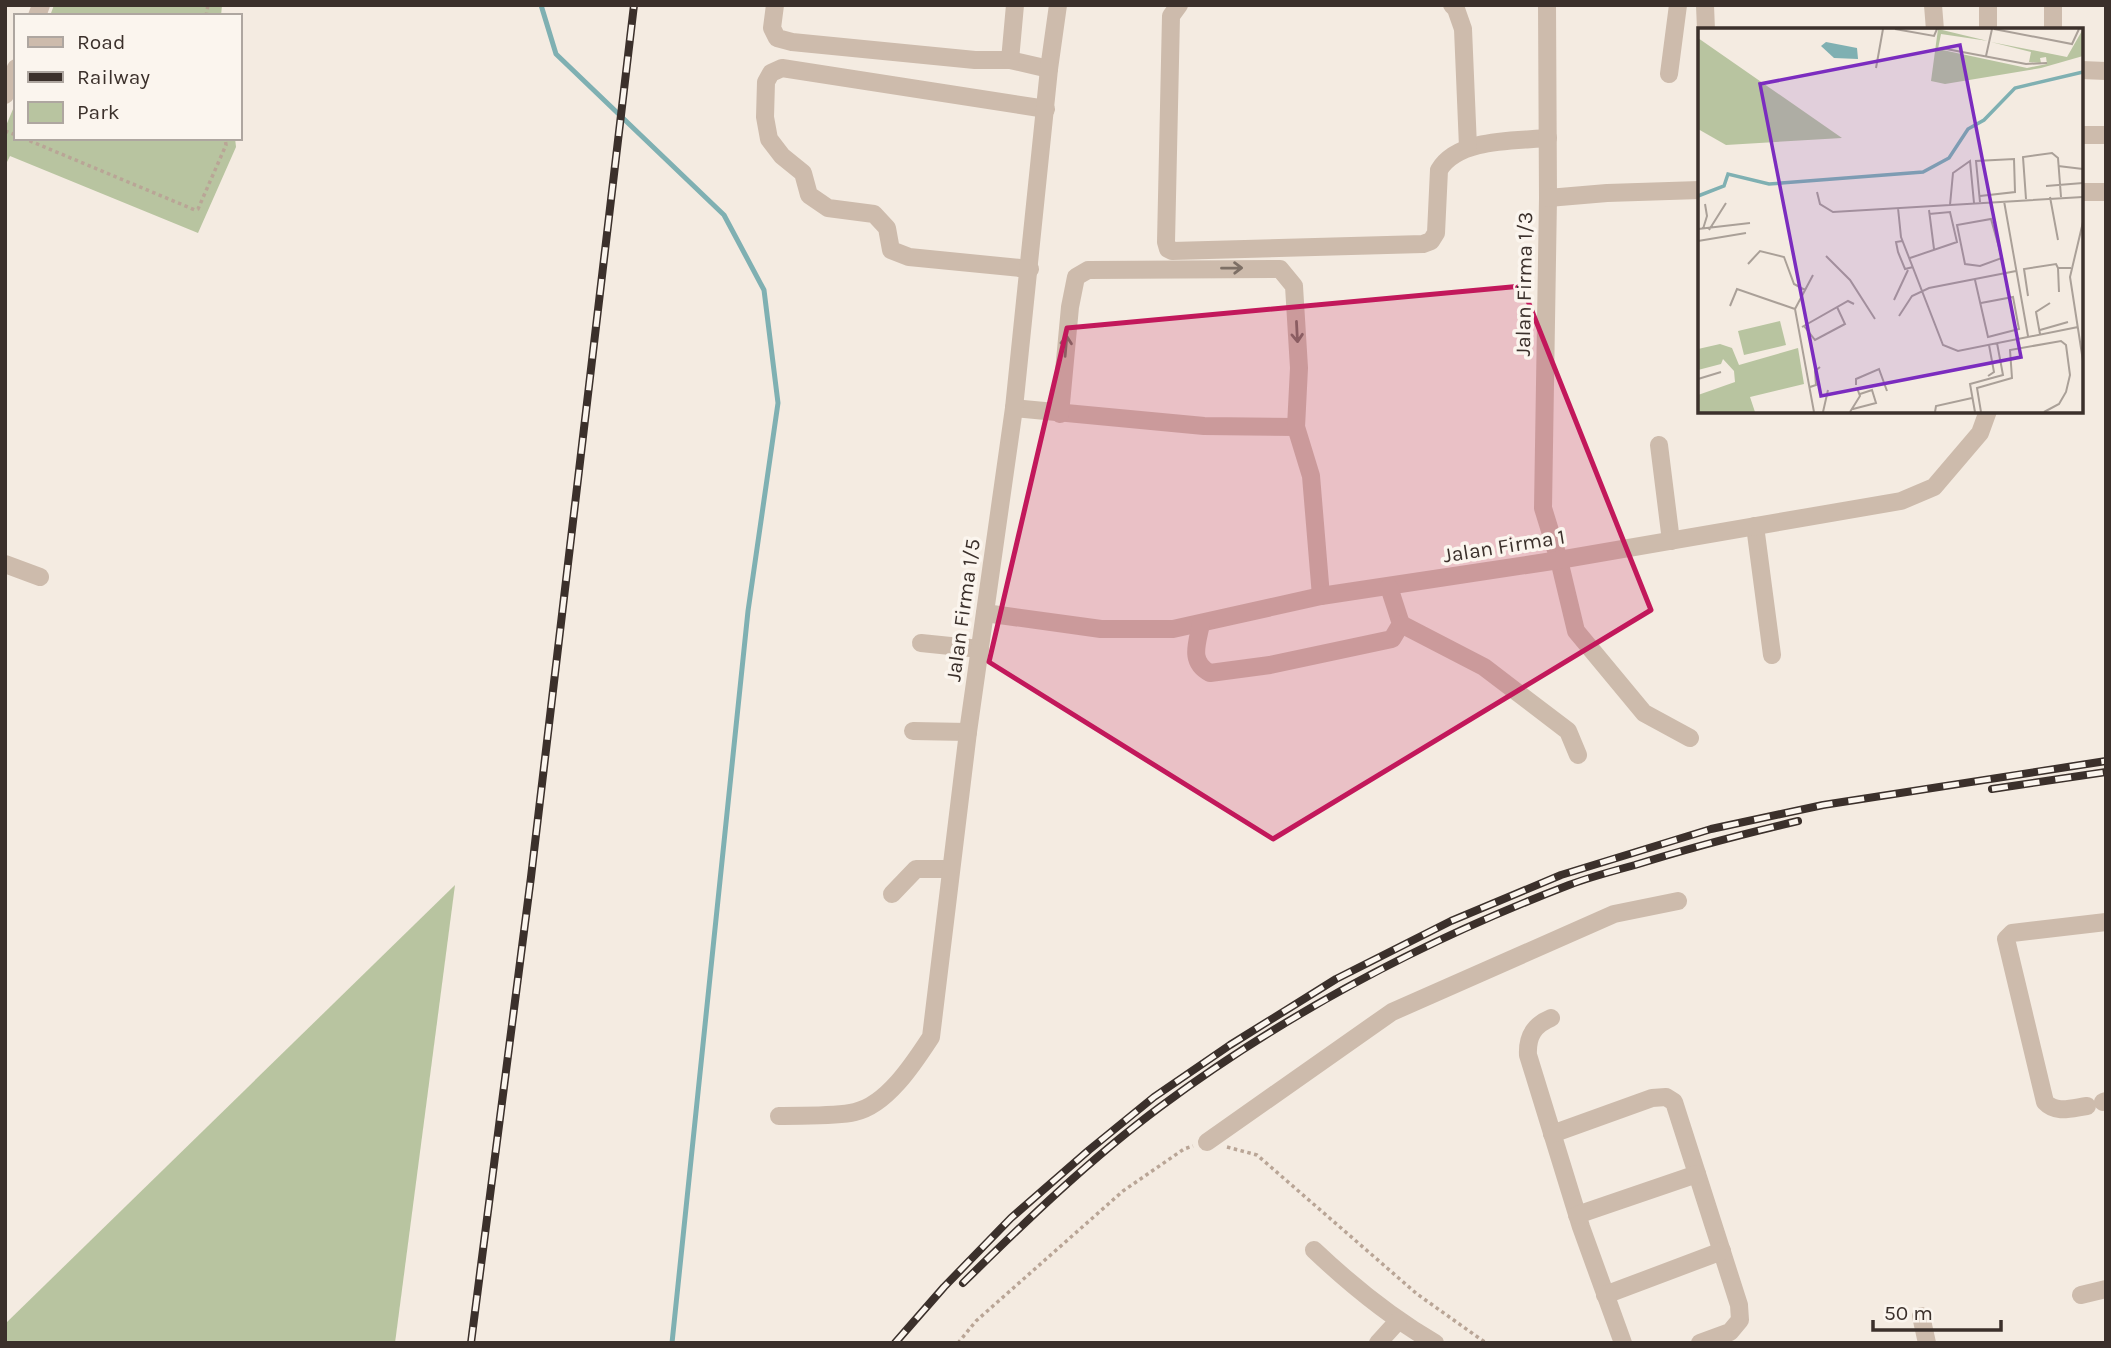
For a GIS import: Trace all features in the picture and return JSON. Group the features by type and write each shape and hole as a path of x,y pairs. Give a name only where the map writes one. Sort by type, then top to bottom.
{"street":[{"path":"775,5 772,28 777,38 792,42 975,60 1010,60 1049,69"},
{"path":"1010,60 1016,5"},
{"name":"Jalan Firma 1/5","path":"779,1116 856,1112 885,1096 908,1072 931,1037 968,732 1014,408 1058,5"},
{"path":"1179,5 1171,16 1167,242 1168,249 1172,251 1423,244 1432,241 1436,233 1439,170 1444,163 1468,146 1548,138"},
{"path":"1452,5 1463,29 1468,146"},
{"name":"Jalan Firma 1/3","path":"1546,5 1548,198 1543,508 1576,631 1644,713 1689,738"},
{"path":"1669,74 1678,5"},
{"path":"1705,5 1706,28"},
{"path":"1933,5 1935,28"},
{"path":"1988,5 1988,28"},
{"path":"2053,5 2053,28"},
{"path":"1030,269 909,257 891,250 887,228 874,214 828,208 809,195 803,173 782,156 769,139 765,117 766,82 771,73 782,68 1045,108"},
{"path":"2083,70 2106,71"},
{"path":"5,95 14,73"},
{"path":"2083,135 2106,135"},
{"path":"1548,198 1698,190"},
{"path":"2083,192 2106,192"},
{"path":"1060,414 1070,307 1076,277 1088,270 1280,269 1294,286 1299,368 1296,428 1311,476 1321,596"},
{"path":"1014,408 1204,426 1296,428"},
{"name":"Jalan Firma 1","path":"985,612 1101,629 1173,629 1321,596 1559,560 1901,501 1934,487 1980,433 1987,413"},
{"path":"1659,445 1671,541"},
{"path":"1755,526 1772,655"},
{"path":"5,564 40,578"},
{"path":"1389,587 1401,624 1484,667 1568,731 1578,755"},
{"path":"1201,624 1194,654 1201,668 1210,673 1270,665 1392,639 1401,624"},
{"path":"921,643 980,649"},
{"path":"913,731 968,732"},
{"path":"892,894 916,869 951,869"},
{"path":"1207,1142 1392,1012 1615,914 1678,901"},
{"path":"2098,1103 2058,1110 2045,1102 2006,939 2012,933 2106,922"},
{"path":"1551,1018 1539,1023 1533,1030 1528,1047 1577,1216 1623,1343"},
{"path":"1552,1134 1653,1098 1666,1097 1674,1102 1739,1305 1740,1320 1730,1332 1700,1343"},
{"path":"1577,1216 1697,1174"},
{"path":"1314,1250 1336,1272 1398,1321 1435,1343"},
{"path":"1605,1295 1722,1251"},
{"path":"2081,1294 2106,1289"},
{"path":"1921,1317 1927,1343"},
{"path":"1378,1343 1398,1321"}],"path":[{"path":"28,140 195,210 198,209 226,145 225,140"},
{"path":"958,1343 976,1321 1123,1191 1184,1149 1207,1142 1257,1155 1417,1294 1486,1343"}],"highlighted area":[{"path":"1522,286 1651,610 1273,839 989,662 1067,328"}],"green space":[{"path":"54,5 222,5 221,14 51,14"},
{"path":"14,107 14,140 235,140 236,147 198,233 10,156 5,166 5,128"},
{"path":"455,885 395,1343 5,1343 5,1324"}],"waterway":[{"path":"541,5 556,54 724,215 764,290 778,403 748,611 672,1343"}],"railway":[{"path":"471,1343 531,877 634,5"},
{"path":"895,1343 944,1287 1011,1218 1154,1097 1230,1045 1336,979 1451,921 1561,875 1711,829 1823,805 2106,761"},
{"path":"1992,789 2106,772"},
{"path":"963,1283 1084,1169 1160,1107 1256,1041 1357,982 1462,930 1577,882 1798,821"}]}
